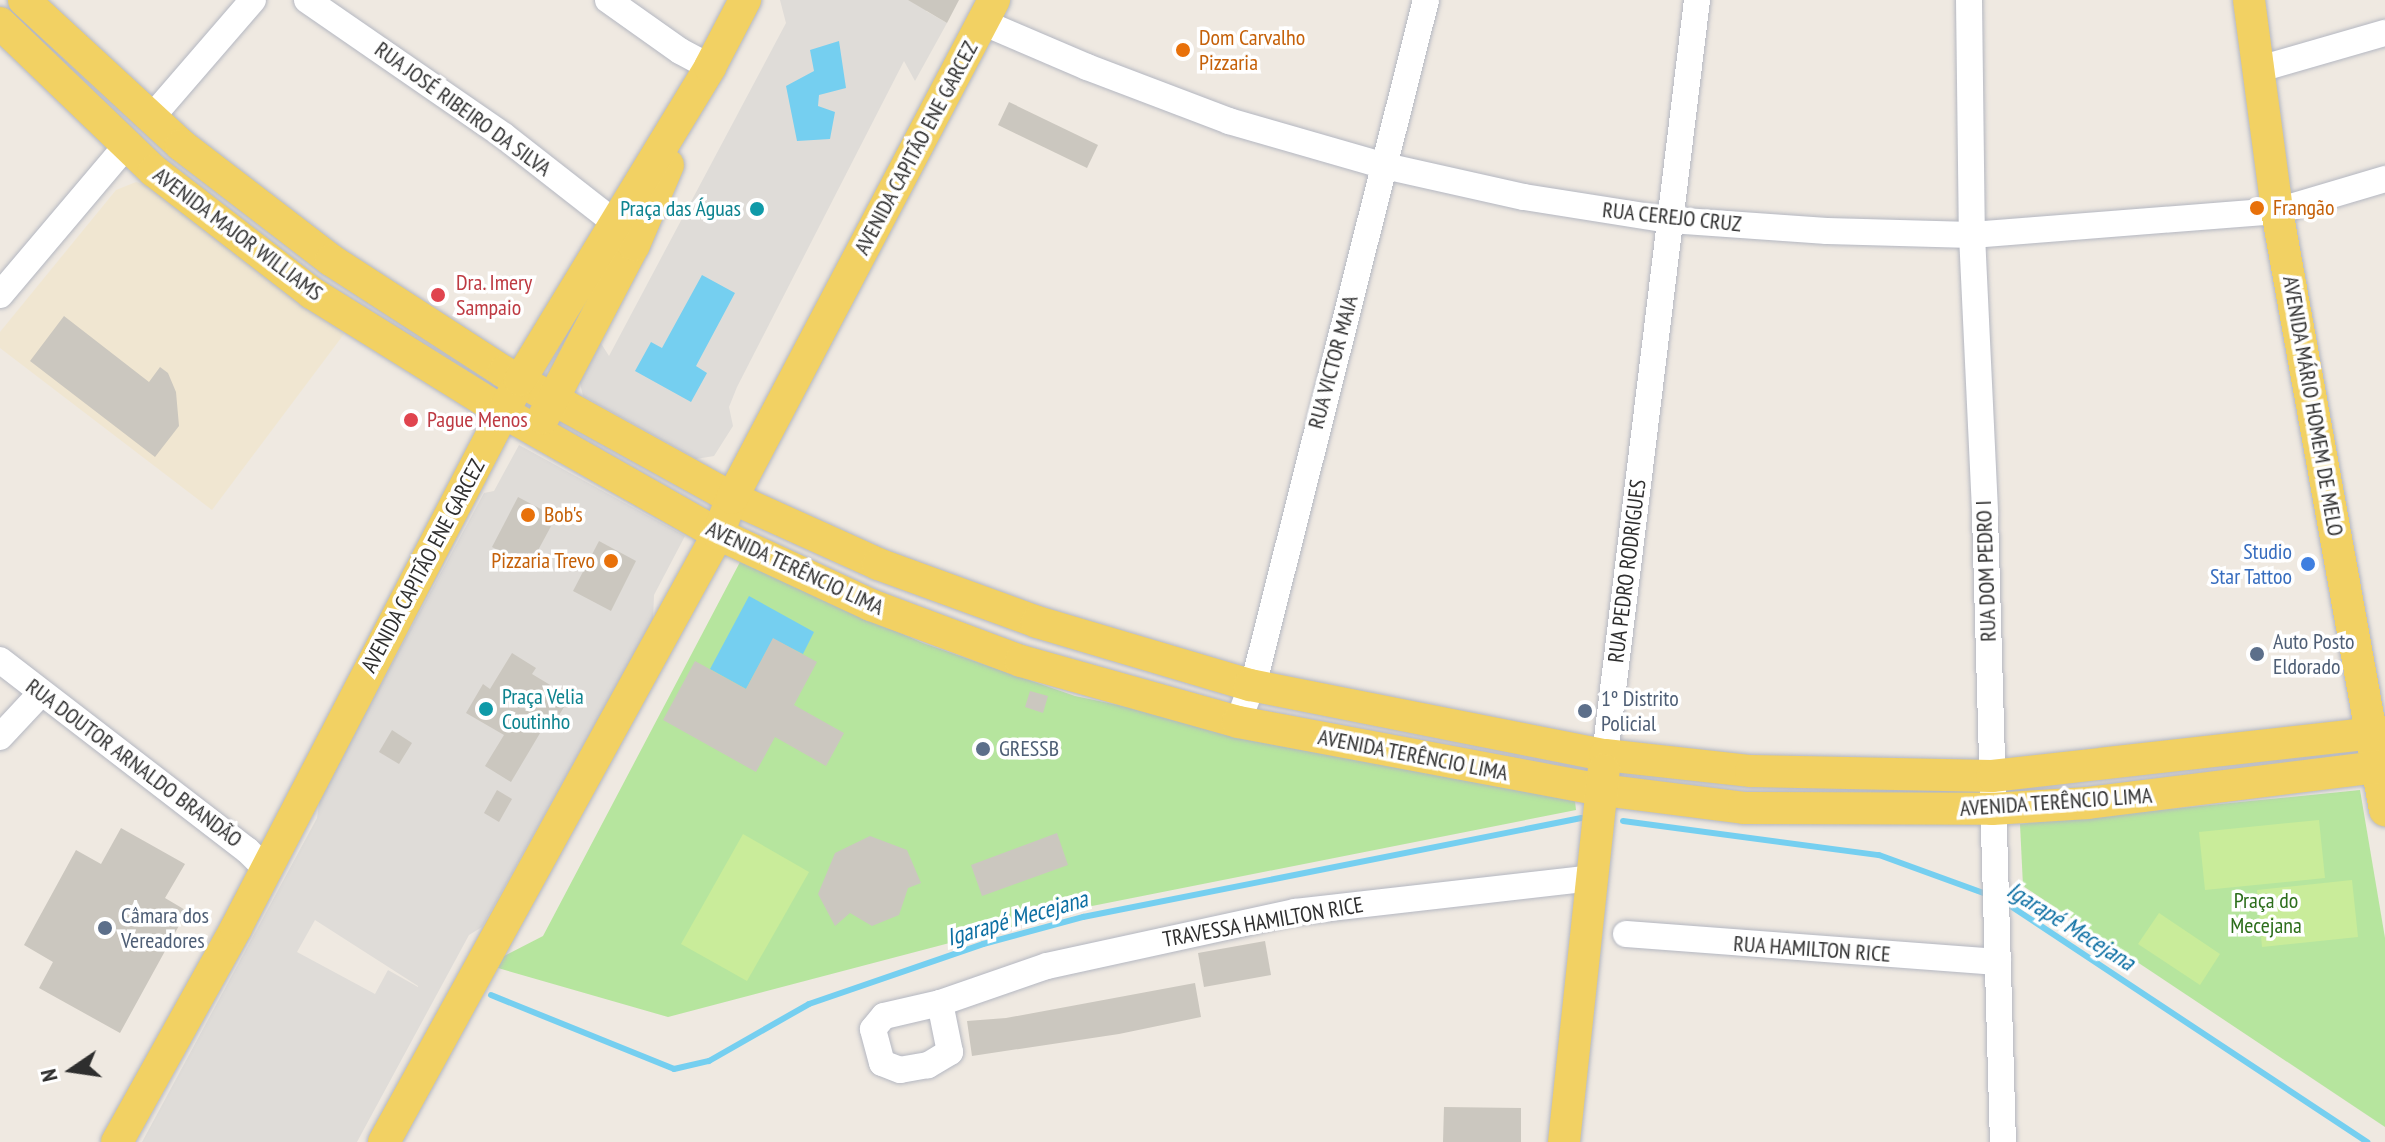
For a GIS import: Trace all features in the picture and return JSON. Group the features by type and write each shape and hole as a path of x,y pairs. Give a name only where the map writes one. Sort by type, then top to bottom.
{"main road":[{"name":"AVENIDA MAJOR WILLIAMS","path":"24,0 151,118 331,260 520,380"},
{"name":"AVENIDA CAPITÃO ENE GARCEZ","path":"117,1142 236,928 520,380 710,67 745,0"},
{"name":"AVENIDA MÁRIO HOMEM DE MELO","path":"2249,0 2277,211 2379,734 2385,810"},
{"name":"AVENIDA CAPITÃO ENE GARCEZ","path":"384,1142 718,534 732,498 988,11"},
{"name":"AVENIDA MAJOR WILLIAMS","path":"0,23 125,147 312,293 503,412"},
{"path":"536,432 634,245 710,67"},
{"name":"AVENIDA TERÊNCIO LIMA","path":"520,380 732,498 878,564 1037,622 1250,685 1605,755 1751,771 1992,776 2379,734"},
{"name":"AVENIDA TERÊNCIO LIMA","path":"503,412 718,534 871,605 1021,661 1238,722 1601,794 1744,808 1992,809 2088,803 2381,767"},
{"name":"RUA PEDRO RODRIGUES","path":"1564,1142 1605,755"}],"street":[{"path":"151,118 253,0"},
{"name":"RUA JOSÉ RIBEIRO DA SILVA","path":"307,0 504,136 614,222"},
{"path":"608,0 680,51 710,67"},
{"name":"RUA VICTOR MAIA","path":"1238,722 1256,674 1426,0"},
{"name":"RUA PEDRO RODRIGUES","path":"1605,755 1697,0"},
{"name":"RUA DOM PEDRO I","path":"1969,0 1972,235 2003,1142"},
{"name":"RUA CEREJO CRUZ","path":"988,11 1087,67 1229,121 1385,166 1524,197 1670,220 1827,231 1972,235 2277,211 2385,179"},
{"path":"2260,69 2385,33"},
{"path":"0,295 125,147"},
{"name":"RUA DOUTOR ARNALDO BRANDÃO","path":"0,660 247,850 265,868"},
{"path":"0,737 41,693"},
{"name":"TRAVESSA HAMILTON RICE","path":"940,1003 1076,959 1295,912 1594,872"},
{"name":"RUA HAMILTON RICE","path":"1626,934 1998,949"}],"shaded area":[{"name":"Praça das Águas","path":"780,0 931,0 926,11 947,23 915,81 904,61 737,387 729,407 733,426 714,456 696,459 583,396 578,375 597,337 609,356 786,23"},
{"path":"136,182 154,188 344,334 212,510 0,348 0,332 116,190"},
{"name":"Praça Velia Coutinho","path":"519,445 685,536 654,595 653,621 482,927 469,935 357,1142 142,1142 317,818 320,797 484,493 494,491","holes":["315,920 418,986 388,970 375,994 297,952"]}],"green space":[{"name":"GRESSB","path":"740,562 923,643 1075,696 1575,801 1576,810 1087,907 668,1017 498,968 502,957 543,936"},
{"name":"Praça do Mecejana","path":"2360,790 2385,938 2385,1127 2023,886 2020,824"},
{"path":"2319,820 2325,878 2205,890 2199,832"},
{"path":"743,834 809,872 747,981 681,944"},
{"path":"2352,880 2358,937 2262,947 2257,890"},
{"path":"2159,913 2220,954 2200,985 2138,944"}],"water":[{"path":"839,41 846,88 819,95 818,106 835,112 830,139 797,141 786,86 814,71 810,50"},
{"path":"702,275 735,293 696,366 707,373 691,402 635,371 651,342 662,348"},
{"path":"749,596 814,632 803,654 773,639 746,689 710,669"}],"building":[{"path":"908,0 959,0 947,23"},
{"path":"1009,102 1098,145 1087,168 998,125"},
{"path":"64,316 149,382 160,367 168,373 176,392 179,426 155,457 30,361"},
{"path":"518,497 556,517 529,567 492,547"},
{"path":"599,541 636,561 611,611 573,591"},
{"path":"773,638 817,662 794,705 844,733 826,766 775,737 756,772 663,720 695,661 746,689"},
{"path":"512,653 536,668 532,674 570,697 555,722 549,718 511,782 485,766 504,735 466,713 483,684 490,689"},
{"path":"1030,691 1048,696 1043,713 1025,707"},
{"path":"392,730 412,743 399,764 379,752"},
{"path":"497,790 512,799 499,822 484,813"},
{"name":"Câmara dos Vereadores","path":"121,828 185,864 165,898 187,911 120,1033 39,988 53,962 24,945 76,850 101,864"},
{"path":"1057,833 1068,865 982,896 971,865"},
{"path":"870,836 907,850 921,883 908,888 899,915 872,926 850,913 835,926 818,894 835,853"},
{"path":"1265,941 1271,975 1204,987 1198,953"},
{"path":"1195,983 1201,1017 1119,1034 972,1056 967,1021 1006,1018"},
{"path":"1444,1107 1521,1108 1521,1142 1443,1142"}],"waterway":[{"name":"Igarapé Mecejana","path":"491,995 674,1069 709,1061 809,1004 983,944 1083,917 1581,818"},
{"name":"Igarapé Mecejana","path":"1623,821 1879,855 1989,895"},
{"name":"Igarapé Mecejana","path":"2003,901 2367,1142"}],"place":[{"name":"Dom Carvalho Pizzaria","path":"1183,50"},
{"name":"Frangão","path":"2257,208"},
{"name":"Praça das Águas","path":"757,209"},
{"name":"Dra. Imery Sampaio","path":"438,295"},
{"name":"Pague Menos","path":"411,420"},
{"name":"Bob's","path":"528,515"},
{"name":"Pizzaria Trevo","path":"611,561"},
{"name":"Studio Star Tattoo","path":"2308,564"},
{"name":"Auto Posto Eldorado","path":"2257,654"},
{"name":"Praça Velia Coutinho","path":"486,709"},
{"name":"1º Distrito Policial","path":"1585,711"},
{"name":"GRESSB","path":"983,749"},
{"name":"Câmara dos Vereadores","path":"105,928"}]}
